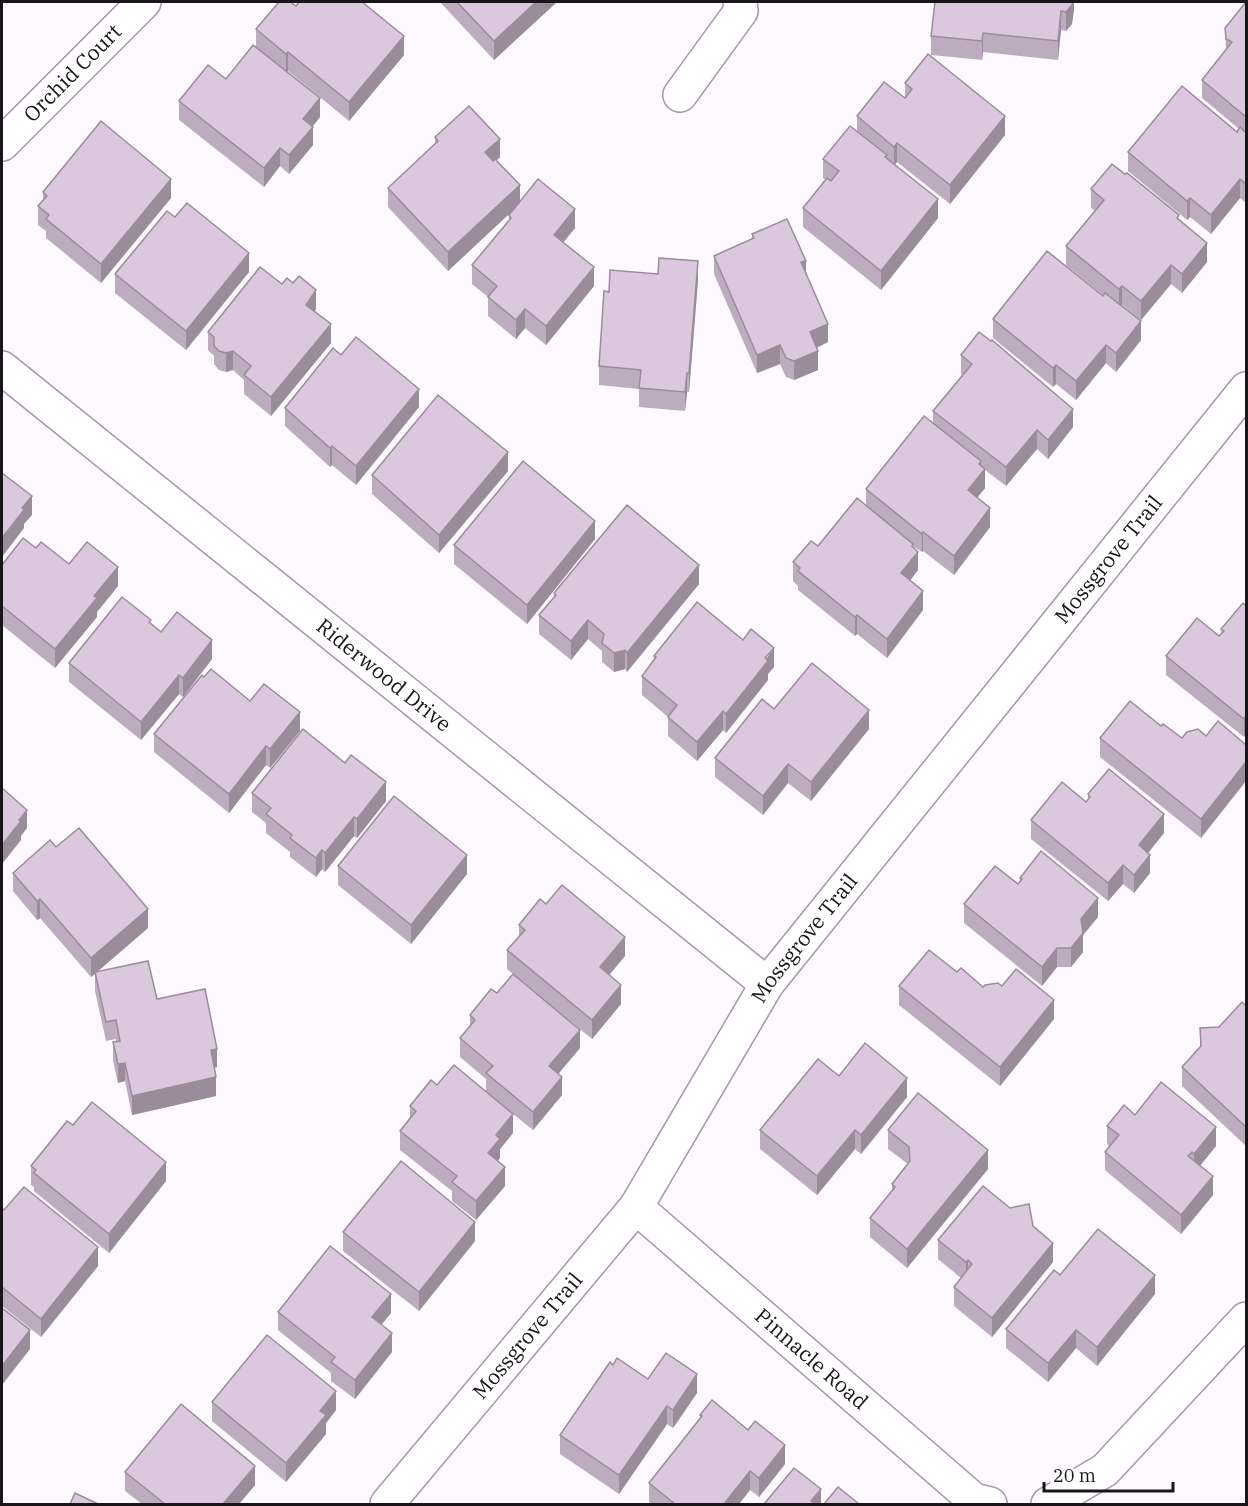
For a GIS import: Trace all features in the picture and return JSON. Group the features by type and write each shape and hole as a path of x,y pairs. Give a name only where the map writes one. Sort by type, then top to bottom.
{"street":[{"name":"Orchid Court","path":"2,144 144,2"},
{"path":"680,95 741,11 740,2"},
{"name":"Riderwood Drive","path":"2,368 767,984"},
{"name":"Mossgrove Trail","path":"387,1504 636,1207 767,984 1246,389"},
{"name":"Pinnacle Road","path":"636,1207 974,1500 990,1504"},
{"path":"1048,1504 1105,1470 1246,1319"}],"building":[{"path":"279,2 290,2 296,6 299,2 362,2 404,36 349,102 256,29"},
{"path":"457,2 536,2 494,41"},
{"path":"935,2 1073,2 1066,12 1061,11 1058,41 983,33 982,41 931,36"},
{"path":"1246,2 1246,117 1202,80 1232,42 1226,39 1225,28"},
{"path":"253,45 320,98 303,119 313,127 289,155 280,148 264,168 179,101 208,65 226,79"},
{"path":"928,54 1005,116 950,185 897,143 894,147 857,116 884,82 905,98 912,89 905,83"},
{"path":"1182,86 1237,132 1240,127 1246,133 1246,184 1240,179 1211,215 1190,198 1187,201 1128,152"},
{"path":"469,106 500,139 485,152 520,185 448,252 388,188 438,141 435,137"},
{"path":"101,121 171,179 101,264 46,219 49,215 38,206 47,196 43,192"},
{"path":"850,126 938,199 881,271 803,208 827,178 831,181 839,171 823,159"},
{"path":"1112,164 1125,174 1127,173 1179,215 1177,218 1207,243 1182,274 1171,265 1141,301 1122,286 1119,289 1066,246 1104,200 1091,189"},
{"path":"538,179 575,209 554,235 594,267 546,326 525,309 516,320 488,297 497,286 472,265 511,218 509,215"},
{"path":"187,203 249,253 186,331 115,274 167,211 175,217"},
{"path":"787,219 806,261 801,262 828,324 810,332 818,351 794,361 786,358 780,345 757,355 714,256 754,238 752,234"},
{"path":"1047,251 1103,296 1105,293 1141,321 1116,353 1106,345 1076,381 1056,365 1053,368 993,319"},
{"path":"659,258 698,261 689,373 687,373 685,392 639,388 641,370 599,366 604,291 609,292 610,270 658,274"},
{"path":"260,267 282,284 287,278 293,283 299,276 316,290 306,305 331,324 271,397 244,375 251,366 233,351 226,353 219,351 214,346 214,337 208,332"},
{"path":"979,332 992,340 1073,409 1048,440 1037,430 1006,467 933,411 972,364 961,355"},
{"path":"356,337 419,389 356,466 332,446 330,448 285,408 333,348 341,355"},
{"path":"438,395 508,452 439,535 372,475"},
{"path":"924,416 981,461 979,464 985,469 968,490 990,508 954,556 923,532 922,534 866,489"},
{"path":"523,461 595,521 527,605 454,545"},
{"path":"2,473 32,496 2,538"},
{"path":"857,498 913,544 912,546 918,552 901,573 923,591 887,639 857,615 855,617 798,571 800,568 793,562 811,541 818,546"},
{"path":"627,505 699,565 627,653 625,650 614,653 602,643 604,634 588,620 571,641 539,615 556,595 554,593"},
{"path":"23,538 36,548 41,542 69,564 87,542 118,567 94,596 97,598 55,649 2,606 2,565"},
{"path":"122,597 151,620 149,622 161,632 177,612 212,640 183,678 179,675 141,722 69,663"},
{"path":"697,602 743,640 751,629 774,648 765,658 768,661 726,714 723,711 697,742 668,717 677,705 642,676 656,657 654,656"},
{"path":"1243,603 1246,606 1246,715 1244,719 1166,656 1197,618 1219,636 1224,631 1221,629"},
{"path":"812,663 869,710 811,782 788,764 763,796 715,758 762,699 774,709"},
{"path":"211,669 250,701 264,684 300,712 270,749 266,746 229,794 154,734 202,675 204,677"},
{"path":"1130,701 1161,726 1163,724 1182,738 1187,732 1198,729 1206,736 1218,721 1246,745 1246,762 1201,819 1100,738"},
{"path":"303,729 345,763 351,755 386,782 357,819 354,817 325,853 322,850 316,858 290,838 292,835 266,814 271,808 252,793"},
{"path":"1109,769 1164,814 1139,845 1150,855 1134,875 1123,865 1108,883 1031,820 1062,782 1086,802 1090,797 1088,794"},
{"path":"2,788 27,810 2,845"},
{"path":"394,796 467,855 411,925 338,866"},
{"path":"79,828 148,909 91,958 40,899 37,901 13,873 50,840 56,847"},
{"path":"1041,851 1098,898 1081,919 1083,933 1071,948 1057,948 1042,967 964,904 995,866 1018,884"},
{"path":"562,885 625,937 600,967 621,985 592,1020 507,950 525,930 519,925 540,899 546,904"},
{"path":"929,950 957,972 961,968 983,987 998,983 1002,986 1016,969 1054,1000 1000,1067 899,986"},
{"path":"148,961 157,999 205,989 217,1049 211,1050 216,1077 132,1096 125,1063 118,1064 113,1042 120,1041 116,1020 106,1022 95,972"},
{"path":"513,974 580,1030 549,1066 562,1077 533,1112 486,1073 493,1066 460,1038 475,1020 470,1015 491,989 497,993"},
{"path":"1242,1002 1246,1006 1246,1127 1182,1067 1201,1046 1200,1028 1219,1027"},
{"path":"865,1043 907,1078 861,1135 855,1130 817,1176 760,1130 818,1059 839,1076"},
{"path":"454,1065 513,1114 496,1135 500,1139 488,1153 505,1167 476,1201 452,1182 457,1176 400,1131 416,1111 410,1106 431,1080 437,1085"},
{"path":"1161,1082 1216,1127 1194,1154 1192,1152 1188,1156 1213,1176 1181,1215 1105,1152 1119,1135 1107,1126 1124,1105 1135,1115"},
{"path":"918,1093 988,1150 907,1249 870,1218 895,1187 892,1184 910,1161 909,1147 888,1130"},
{"path":"92,1102 166,1162 109,1234 34,1173 36,1170 31,1166 67,1121 73,1125"},
{"path":"401,1161 475,1222 419,1292 343,1232"},
{"path":"983,1186 1010,1208 1029,1204 1033,1226 1053,1243 992,1318 954,1287 972,1264 968,1260 966,1262 938,1240"},
{"path":"24,1187 98,1247 41,1319 2,1287 2,1208 4,1210"},
{"path":"1098,1229 1155,1275 1097,1347 1076,1330 1048,1363 1006,1329 1054,1270 1060,1275"},
{"path":"330,1246 391,1294 372,1317 392,1333 355,1380 331,1362 335,1357 278,1312"},
{"path":"2,1308 30,1330 2,1366"},
{"path":"267,1335 336,1391 320,1411 326,1415 286,1463 212,1402"},
{"path":"666,1353 697,1374 673,1410 667,1406 619,1475 560,1435 610,1362 613,1365 617,1358 648,1379"},
{"path":"712,1400 748,1430 755,1421 785,1445 759,1478 750,1471 724,1504 675,1504 649,1483"},
{"path":"181,1404 255,1466 223,1504 165,1504 125,1472"},
{"path":"794,1468 821,1489 811,1501 816,1504 764,1504"},
{"path":"838,1487 859,1504 824,1504"},
{"path":"75,1493 98,1504 70,1504"}]}
